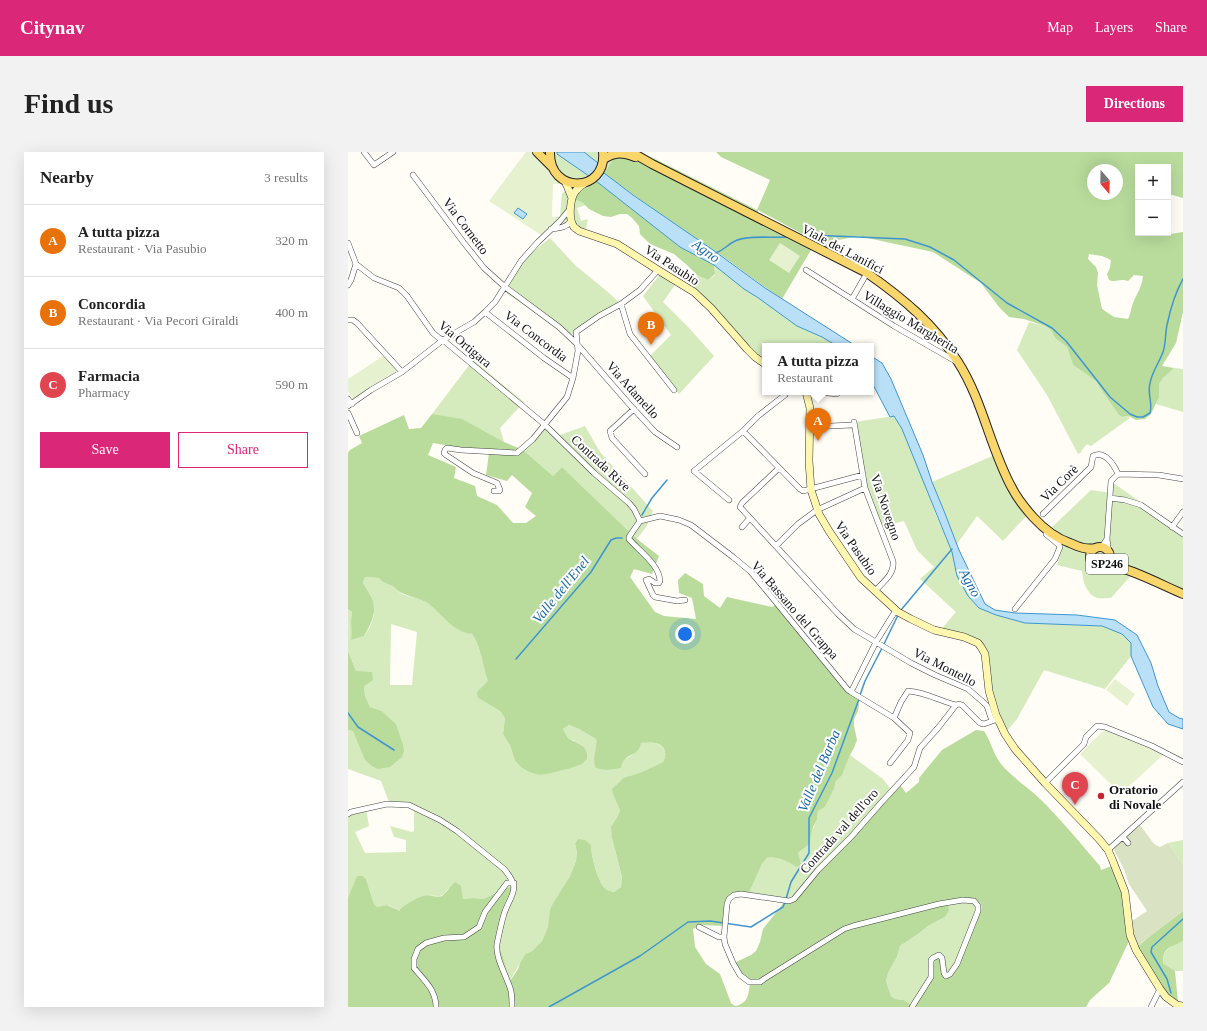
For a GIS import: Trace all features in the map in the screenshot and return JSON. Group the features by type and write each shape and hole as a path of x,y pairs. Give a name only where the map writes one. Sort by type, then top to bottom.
{"main road":[{"path":"537,152 565,181 578,184 592,179 598,174 603,159"},
{"name":"Viale dei Lanifici","path":"632,152 652,164 867,273 892,290 922,316 959,363 974,395 1004,473 1012,489 1027,510 1048,531 1087,554 1091,562 1096,566 1101,567 1106,565 1114,565 1183,594"},
{"name":"Viale dei Lanifici","path":"603,159 616,153 621,153 652,164"},
{"path":"550,155 552,168"},
{"path":"565,181 572,198"},
{"path":"571,221 572,198 575,192 585,182"},
{"name":"Via Pasubio","path":"571,221 574,227 579,230 617,244 694,292 711,308 747,349 762,362"},
{"name":"Via Pasubio","path":"807,395 810,408 809,427 811,490 817,510 828,531 861,578 899,612 934,630 974,641 981,646 984,654 995,720"},
{"name":"Viale dei Lanifici","path":"1067,542 1088,549 1103,548 1108,551 1113,561 1130,571"},
{"name":"SP246","path":"1090,559 1091,553 1097,548"},
{"name":"SP246","path":"1106,565 1110,560 1110,555"},
{"path":"995,720 1015,749 1108,850 1125,892 1130,935 1136,950 1166,997 1183,1006"}],"street":[{"path":"364,152 374,165 393,152"},
{"path":"640,152 652,164"},
{"name":"Via Cornetto","path":"413,175 484,268 505,287 558,327 576,343"},
{"path":"348,399 350,405 371,390 402,372 443,340 474,322 495,302 520,262 564,217 571,207"},
{"path":"562,228 569,225 571,221"},
{"path":"551,229 562,228 579,230"},
{"path":"348,243 356,264 348,285"},
{"name":"Via Ortigara","path":"356,264 374,278 399,288 407,296 432,333 443,340 544,424"},
{"name":"Via Concordia","path":"498,491 497,483 473,473 446,455 444,453 445,450 447,448 517,453 533,439 566,398 573,378 578,351 576,332 599,316 621,304 640,290 658,270"},
{"name":"Villaggio Margherita","path":"806,270 894,326 959,363"},
{"name":"Villaggio Margherita","path":"852,299 867,273"},
{"path":"621,304 630,334 674,390"},
{"name":"Via Concordia","path":"485,312 544,358 573,378"},
{"path":"348,320 353,320 357,323 402,372"},
{"name":"Via Adamello","path":"576,343 655,432 677,447"},
{"path":"729,500 694,471 785,395"},
{"path":"634,409 610,431 612,438 645,474"},
{"path":"348,413 357,433"},
{"name":"Contrada Rive","path":"544,424 594,473 629,503 640,520"},
{"name":"Via Novegno","path":"809,427 853,424 865,488 893,560 892,572 874,591"},
{"path":"743,431 803,491 863,475"},
{"name":"Via Corè","path":"1043,514 1091,467 1093,456 1097,454 1103,456 1111,462 1118,474"},
{"name":"Via Montello","path":"779,468 742,503 740,508 838,614 854,629 935,675 968,689 983,702 995,720"},
{"path":"1110,555 1107,539 1111,481 1118,474 1159,475 1183,479"},
{"path":"776,546 798,524 817,510 865,488"},
{"path":"1110,498 1125,500 1141,505 1183,534"},
{"path":"1172,527 1183,512"},
{"name":"Via Bassano del Grappa","path":"640,520 660,516 679,520 691,525 750,571 848,690 894,718 910,733 908,740 890,763"},
{"path":"742,527 750,518"},
{"path":"640,520 629,539 656,568 660,576 659,583 648,579 646,580 653,595 658,598 686,600"},
{"path":"1015,609 1051,564 1060,547 1046,534 1048,531"},
{"path":"1097,548 1103,545 1107,539"},
{"path":"851,692 878,643 899,612"},
{"path":"894,718 908,691 918,692 948,703 962,705 984,724 995,720"},
{"name":"Contrada val dell'oro","path":"912,1007 931,977 931,960 933,958 939,956 942,958 944,973 946,976 950,974 957,964 978,911 978,906 974,901 963,900 939,904 849,928 809,950 760,982 749,982 740,975 725,944 724,925 727,904 729,899 734,895 755,896 786,901 794,899 818,870 857,831 914,767 920,748 956,705"},
{"path":"1045,783 1084,744 1086,737 1097,726 1105,727 1152,746 1183,762"},
{"path":"1108,850 1183,782"},
{"path":"348,814 370,807 388,804 409,805 440,820 457,831 504,869 510,876 514,883 513,895 502,921 497,947 511,992 512,1007"},
{"path":"1123,837 1128,843"},
{"path":"436,1007 434,993 427,982 414,968 414,959 418,949 426,943 444,938 464,937 479,927 485,912 507,883 514,883"},
{"path":"699,927 719,937 724,937"},
{"path":"1152,1007 1160,989"}],"green space":[{"path":"526,152 546,152 561,182 558,184 553,184 552,217 570,221 549,228 541,235 489,201"},
{"path":"546,152 618,152 604,173 596,181 573,188 572,198 586,205 577,208 581,221 588,219 585,233 570,221 552,217 560,217 562,193 567,191"},
{"path":"618,152 641,152 757,210 770,180 721,157 716,152 1183,152 1183,198 1171,195 1171,164 1135,164 1135,236 1171,236 1171,234 1183,232 1183,312 1176,343 1162,366 1174,368 1159,384 1159,397 1151,414 1145,419 1136,420 1129,416 1122,417 1119,415 1096,381 1073,365 1067,347 1055,338 1051,330 1045,326 1024,319 1009,317 999,307 981,283 933,252 858,236 838,240 838,253 758,210 757,221 811,250 782,299 604,173","holes":["1089,254 1102,256 1111,260 1110,268 1107,274 1109,280 1128,281 1134,275 1143,276 1128,319 1114,317 1102,309 1097,285 1098,273 1096,267 1088,259"]},
{"path":"596,181 680,247 714,265 715,274 708,280 697,275 674,254 650,244 640,234 639,226 627,214 620,214 611,217 603,216 572,198 573,188"},
{"path":"550,238 576,266 619,302 568,337 532,310 503,291 525,258"},
{"path":"780,243 800,256 789,273 769,260"},
{"path":"714,265 744,289 797,326 832,343 762,343 762,360 688,289 697,275 708,280 715,275"},
{"path":"661,273 677,282 663,302 714,356 679,394 649,357 671,335 643,296"},
{"path":"1029,322 1045,326 1051,330 1055,338 1067,347 1073,365 1096,381 1119,415 1122,417 1129,416 1130,418 1091,446 1087,444 1081,451 1082,452 1078,454 1047,395 1017,350"},
{"path":"386,354 403,371 355,402 348,391 348,379"},
{"path":"473,360 524,402 500,428 504,442 462,420 432,414"},
{"path":"1174,368 1183,369 1183,412 1156,404 1158,388 1161,380"},
{"path":"432,414 462,419 504,442 523,450 553,476 562,467 637,539 659,556 652,574 634,569 630,577 655,612 664,616 696,619 692,598 679,593 678,580 685,573 703,584 704,596 720,608 727,597 772,607 778,603 857,698 859,705 854,719 854,726 857,740 842,775 836,781 834,789 825,807 818,811 817,820 813,827 809,844 798,853 801,865 796,867 782,860 767,858 762,864 748,895 733,894 727,899 723,926 702,925 693,929 695,947 706,964 720,974 731,1003 735,1006 740,1005 745,1001 748,995 750,983 732,964 756,951 763,929 785,901 791,900 897,781 906,793 919,782 919,778 942,750 976,730 984,731 1001,764 1054,813 1100,866 1101,870 1117,864 1127,887 1132,921 1132,935 1109,983 1090,1000 1086,1007 914,1007 348,1007 348,898 357,876 362,876 366,879 374,904 377,907 387,905 400,911 400,909 408,903 423,896 442,896 455,882 461,886 463,899 484,899 515,885 501,931 500,948 510,981 525,954 532,951 542,941 548,926 550,910 570,876 576,861 577,852 575,844 578,839 585,840 591,845 592,856 598,876 604,887 607,890 614,892 621,887 622,877 612,838 611,827 620,810 612,789 623,778 642,772 663,762 665,755 664,749 659,744 641,743 637,751 625,759 621,768 602,770 596,768 594,761 596,739 569,725 563,729 568,738 584,747 587,753 587,759 582,764 568,769 539,775 522,768 515,761 510,745 503,734 505,718 500,711 478,698 477,692 488,681 480,650 472,634 458,630 426,602 401,592 383,582 379,578 365,577 363,583 371,597 374,610 373,615 364,636 351,640 352,612 348,609 348,453 350,450 362,443 359,436 404,415 409,429 421,428","holes":["433,443 489,453 486,475 507,481 512,475 532,493 525,507 536,516 526,523 513,523 497,505 477,496 475,486 454,478 456,467 428,455","947,902 979,902 982,907 956,970 950,977 947,976 939,957 933,960 933,977 914,1007 904,1000 895,999 891,996 886,981 888,973 897,957 900,946 928,926 945,917 949,910"]},
{"path":"894,416 912,451 936,515 952,552 957,576 979,608 996,615 1025,623 1102,626 1122,634 1131,643 1131,656 1105,689 1044,670 1017,719 1005,733 998,720 981,647 968,638 939,632 956,612 920,579 934,567 917,550 904,521 879,527 870,503 855,422"},
{"path":"585,426 600,452 653,511 646,527 637,539 562,467 553,476 523,450 545,428 560,435"},
{"path":"997,454 1029,513 1003,541 977,516 957,544 932,482"},
{"path":"1112,482 1183,532 1183,597 1150,585 1134,572 1111,598 1097,598 1090,594 1084,583 1082,571 1057,565 1064,544 1047,532 1091,490 1111,493"},
{"path":"365,577 379,578 402,594 426,602 453,625 472,634 478,644 489,681 483,687 478,698 500,711 505,718 503,734 510,745 515,761 529,772 539,775 568,769 575,741 568,738 563,729 569,725 596,739 596,768 599,769 608,770 621,768 624,760 636,752 641,743 648,742 659,744 664,749 665,755 663,762 642,772 623,778 616,785 616,799 620,810 612,838 622,877 621,887 614,892 607,890 598,876 592,856 591,845 575,844 577,852 576,861 570,876 553,903 548,926 542,941 532,951 525,954 509,982 500,948 501,931 497,892 484,899 462,899 461,886 448,889 441,896 426,896 418,899 400,909 400,911 388,905 377,907 374,904 366,879 348,898 348,815 366,809 369,826 355,832 365,853 406,852 406,840 394,837 390,826 412,832 414,831 414,808 390,805 381,781 348,769 348,730 353,731 358,741 396,724 382,711 370,707 365,696 364,686 348,651 348,609 352,612 351,640 364,636 370,627 374,615 370,594 363,583","holes":["391,624 417,632 412,685 390,685"]},
{"path":"348,651 356,671 372,672 373,680 364,686 365,696 370,707 382,711 396,724 404,751 402,757 390,767 378,769 365,760 353,731 348,730"},
{"path":"1115,679 1135,694 1127,706 1106,690"},
{"path":"1107,727 1165,753 1121,794 1080,754"},
{"path":"850,755 883,779 890,788 869,814 791,900 748,895 762,864 767,858 782,860 796,867 799,860 798,853 804,848 817,820 818,811 825,807 834,789 836,781 842,774"},
{"path":"1140,825 1154,844 1160,847 1168,843 1183,864 1183,911 1135,949 1132,935 1132,921 1147,911 1129,884 1123,867 1113,848"},
{"path":"1183,840 1183,864 1168,843"},
{"path":"947,902 979,902 982,907 956,970 950,977 946,975 934,976 914,1007 904,1000 895,999 891,996 886,981 888,973 897,957 900,946 928,926 945,917"},
{"path":"1183,911 1183,941 1168,948 1163,957 1163,963 1175,971 1178,1002 1165,994 1135,949"},
{"path":"1183,941 1183,971 1175,971 1163,963 1165,953 1169,948"}],"water":[{"path":"557,152 584,152 598,163 595,171 589,176 557,154"},
{"name":"Agno","path":"604,173 765,288 851,343 832,343 797,326 744,289 714,265 680,247 596,181"},
{"path":"518,208 527,214 523,219 514,213"},
{"name":"Agno","path":"874,358 882,363 891,379 923,455 959,550 985,604 995,610 1015,613 1077,615 1115,620 1137,635 1151,663 1158,686 1169,712 1183,719 1183,729 1168,724 1153,707 1131,656 1131,643 1122,634 1102,626 1025,623 996,615 979,608 968,596 957,576 952,552 902,429 894,416 890,417 874,387"}],"waterway":[{"path":"810,235 905,239 930,247 954,260 1007,303 1052,328 1066,341 1110,397 1130,414 1137,417 1143,417 1150,413 1151,406 1149,387 1165,346 1166,328 1176,295 1183,279"},
{"name":"Agno","path":"716,253 740,239 752,237 786,237"},
{"name":"Valle dell'Enel","path":"642,515 652,498 667,480"},
{"name":"Valle dell'Enel","path":"516,659 591,572 611,540 622,538"},
{"name":"Valle del Barba","path":"901,610 952,549"},
{"name":"Valle del Barba","path":"884,644 898,615"},
{"name":"Valle del Barba","path":"860,695 865,681 882,648"},
{"name":"Valle del Barba","path":"786,899 791,882 809,853 809,818 832,773 859,699"},
{"path":"348,713 358,727 394,750"},
{"name":"Valle del Barba","path":"549,1007 640,956 688,922 710,921 751,927 783,907 785,902"},
{"path":"1171,993 1167,979 1151,952 1152,947 1183,919"}],"place":[{"name":"Concordia","path":"651,345"},
{"name":"A tutta pizza","path":"818,441"},
{"name":"Oratorio di Novale","path":"1101,796"},
{"name":"Farmacia","path":"1075,805"}]}
